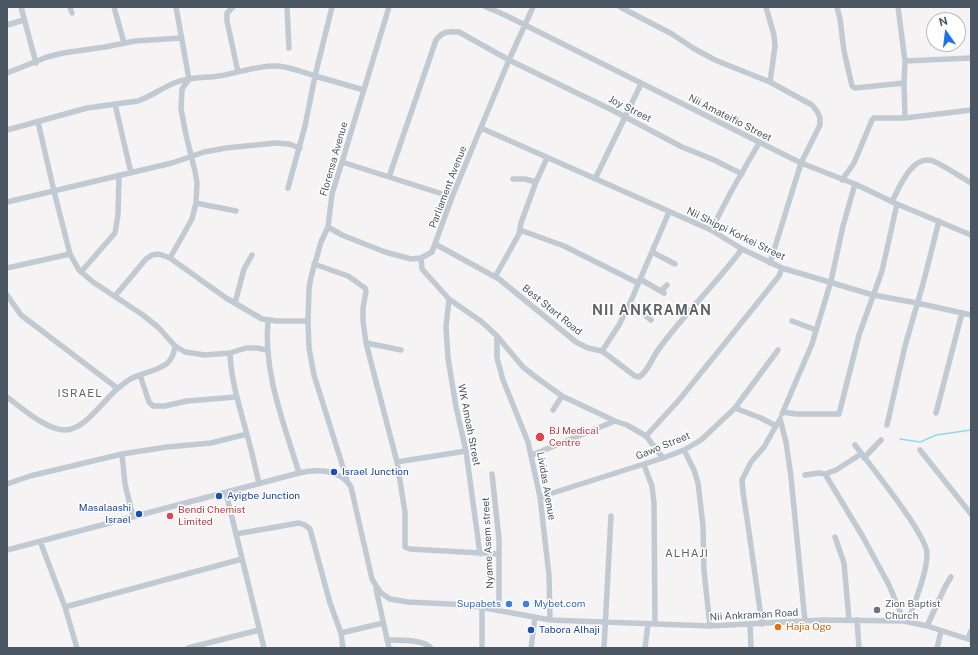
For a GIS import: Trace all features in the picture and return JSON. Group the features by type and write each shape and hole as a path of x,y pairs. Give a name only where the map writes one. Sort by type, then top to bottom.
{"street":[{"path":"21,7 36,63"},
{"path":"114,7 124,42"},
{"path":"170,258 192,219 196,203 197,183 181,109 182,89 189,79 176,7"},
{"path":"233,7 227,13 227,21 238,72"},
{"path":"287,7 289,48"},
{"path":"288,188 300,148 315,76 332,7"},
{"name":"Florensa Avenue","path":"389,7 332,194 328,228 321,242 314,264 309,289 308,321 309,348 314,375 347,480 353,491 370,575 376,586 389,648"},
{"name":"Nii Amateifio Street","path":"486,7 505,15 801,163 855,184 895,203 971,235"},
{"name":"Parliament Avenue","path":"421,258 432,252 452,197 534,7"},
{"path":"620,7 672,34 693,48 716,60 770,82 812,105 817,111 820,118 820,125 801,163 770,262"},
{"path":"766,7 774,35 775,46 770,82"},
{"path":"837,7 844,51 852,86 855,88 860,88 904,83"},
{"path":"898,7 905,61 905,118"},
{"path":"7,25 24,20"},
{"name":"Joy Street","path":"389,177 436,40 440,34 446,32 459,32 510,60 682,147 712,159 742,174"},
{"path":"7,74 63,53 124,42 181,38"},
{"path":"905,61 971,58"},
{"path":"7,130 100,105 129,103 146,98 178,81 220,76 263,67 276,66 296,70 364,90"},
{"path":"595,180 641,84"},
{"path":"115,104 131,173"},
{"path":"842,180 854,163 872,120 878,118 905,118 971,110"},
{"path":"38,122 70,254 80,272 152,322 175,346 185,352 205,355 230,353 246,348 267,350"},
{"name":"Nii Shippi Korkei Street","path":"481,128 595,180 711,230 742,249 782,268 873,295 971,315"},
{"path":"7,202 172,163 192,156 226,148 267,143 288,144 300,148"},
{"path":"711,230 759,143"},
{"path":"495,277 520,230 536,182 547,158"},
{"path":"783,412 796,414 839,414 853,356 882,271 895,203 901,184 914,166 922,161 932,161 971,183"},
{"path":"342,162 452,197"},
{"path":"80,272 115,234 118,215 119,176"},
{"path":"513,179 525,179 536,182"},
{"path":"762,624 750,532 742,492 742,480 751,462 764,447 780,419 799,376 816,330 831,282 843,226 855,184"},
{"path":"196,203 236,211"},
{"path":"602,351 619,326 630,303 668,212"},
{"path":"887,425 905,346 925,278 939,221"},
{"path":"328,228 385,252 411,259 421,258 422,269 449,299 482,322 497,336 523,367 562,396 628,426 646,436 663,458"},
{"path":"520,230 564,246 662,292 667,285"},
{"name":"Best Start Road","path":"435,244 495,277 576,342 588,348 602,351 635,376 639,377 644,374 654,356 670,334 742,249"},
{"path":"652,252 674,264"},
{"path":"7,268 70,254"},
{"path":"115,296 149,256 159,254 170,258 256,316 268,321 308,321"},
{"path":"235,303 244,269 252,255"},
{"path":"314,264 348,276 365,288 366,296 363,308 363,321 366,343 397,462 405,512 405,547 410,549 498,554"},
{"path":"646,436 679,400 756,306 776,280 782,268"},
{"path":"7,295 21,315 117,388"},
{"name":"WK Amoah Street","path":"449,299 446,327 448,358 456,407 466,451 480,554"},
{"path":"630,303 651,320"},
{"path":"936,413 962,314"},
{"path":"268,321 266,337 267,350 277,399 299,473"},
{"path":"792,321 816,330"},
{"name":"Lividas Avenue","path":"497,336 497,358 503,380 528,442 540,496 549,575 550,620"},
{"path":"366,343 401,350"},
{"path":"7,397 41,421 58,430 72,429 82,424 117,388 131,379 160,369 165,365 172,357 175,346"},
{"name":"Gawo Street","path":"540,496 644,465 684,450 701,440 735,408 778,350"},
{"path":"230,353 230,366 236,397 259,484"},
{"path":"140,375 149,402 153,406 165,406 187,401 236,397"},
{"path":"553,410 562,396"},
{"path":"735,408 761,418 776,426"},
{"path":"780,419 786,442 791,477 805,621"},
{"path":"532,455 615,421"},
{"path":"7,484 67,466 122,454 211,442 247,434"},
{"path":"805,475 825,474 836,470 863,456 881,440"},
{"path":"855,445 900,505 925,544 927,553 926,565 906,622"},
{"path":"684,450 694,470 698,483 703,526 704,571 710,626"},
{"path":"920,450 971,514"},
{"path":"397,462 466,451"},
{"path":"122,454 125,484 133,517"},
{"path":"644,465 652,486 654,503 655,624"},
{"path":"7,550 299,473 315,470 323,471 338,474 347,480"},
{"name":"Nyame Asem street","path":"492,474 498,523 499,610"},
{"path":"825,474 863,537 889,585 906,622"},
{"path":"226,492 264,648"},
{"path":"604,648 610,516"},
{"path":"236,534 299,523 310,529 330,603 341,633 343,648"},
{"path":"835,537 844,562 849,620"},
{"path":"40,542 65,607 77,648"},
{"path":"65,607 242,559"},
{"path":"927,626 951,577"},
{"name":"Nii Ankraman Road","path":"376,586 384,596 397,600 482,607 550,620 710,626 849,620 906,622 927,626 970,640"},
{"path":"482,607 482,648"},
{"path":"531,648 535,617"},
{"path":"857,620 859,648"},
{"path":"341,633 383,624"},
{"path":"645,648 648,624"},
{"path":"750,625 751,648"},
{"path":"188,648 259,630"},
{"path":"937,648 941,631"},
{"path":"970,640 971,631"},
{"path":"387,640 420,642 427,644 431,648"}],"waterway":[{"path":"900,439 920,442 936,435 971,430"}],"place":[{"name":"BJ Medical Centre","path":"540,437"},
{"name":"Israel Junction","path":"334,472"},
{"name":"Ayigbe Junction","path":"219,496"},
{"name":"Masalaashi Israel","path":"139,514"},
{"name":"Bendi Chemist Limited","path":"170,516"},
{"name":"Supabets","path":"509,604"},
{"name":"Mybet.com","path":"526,604"},
{"name":"Zion Baptist Church","path":"877,610"},
{"name":"Hajia Ogo","path":"778,627"},
{"name":"Tabora Alhaji","path":"531,630"}],"district":[{"name":"NII ANKRAMAN","path":"652,311"},
{"name":"ISRAEL","path":"80,394"},
{"name":"ALHAJI","path":"687,554"}]}
